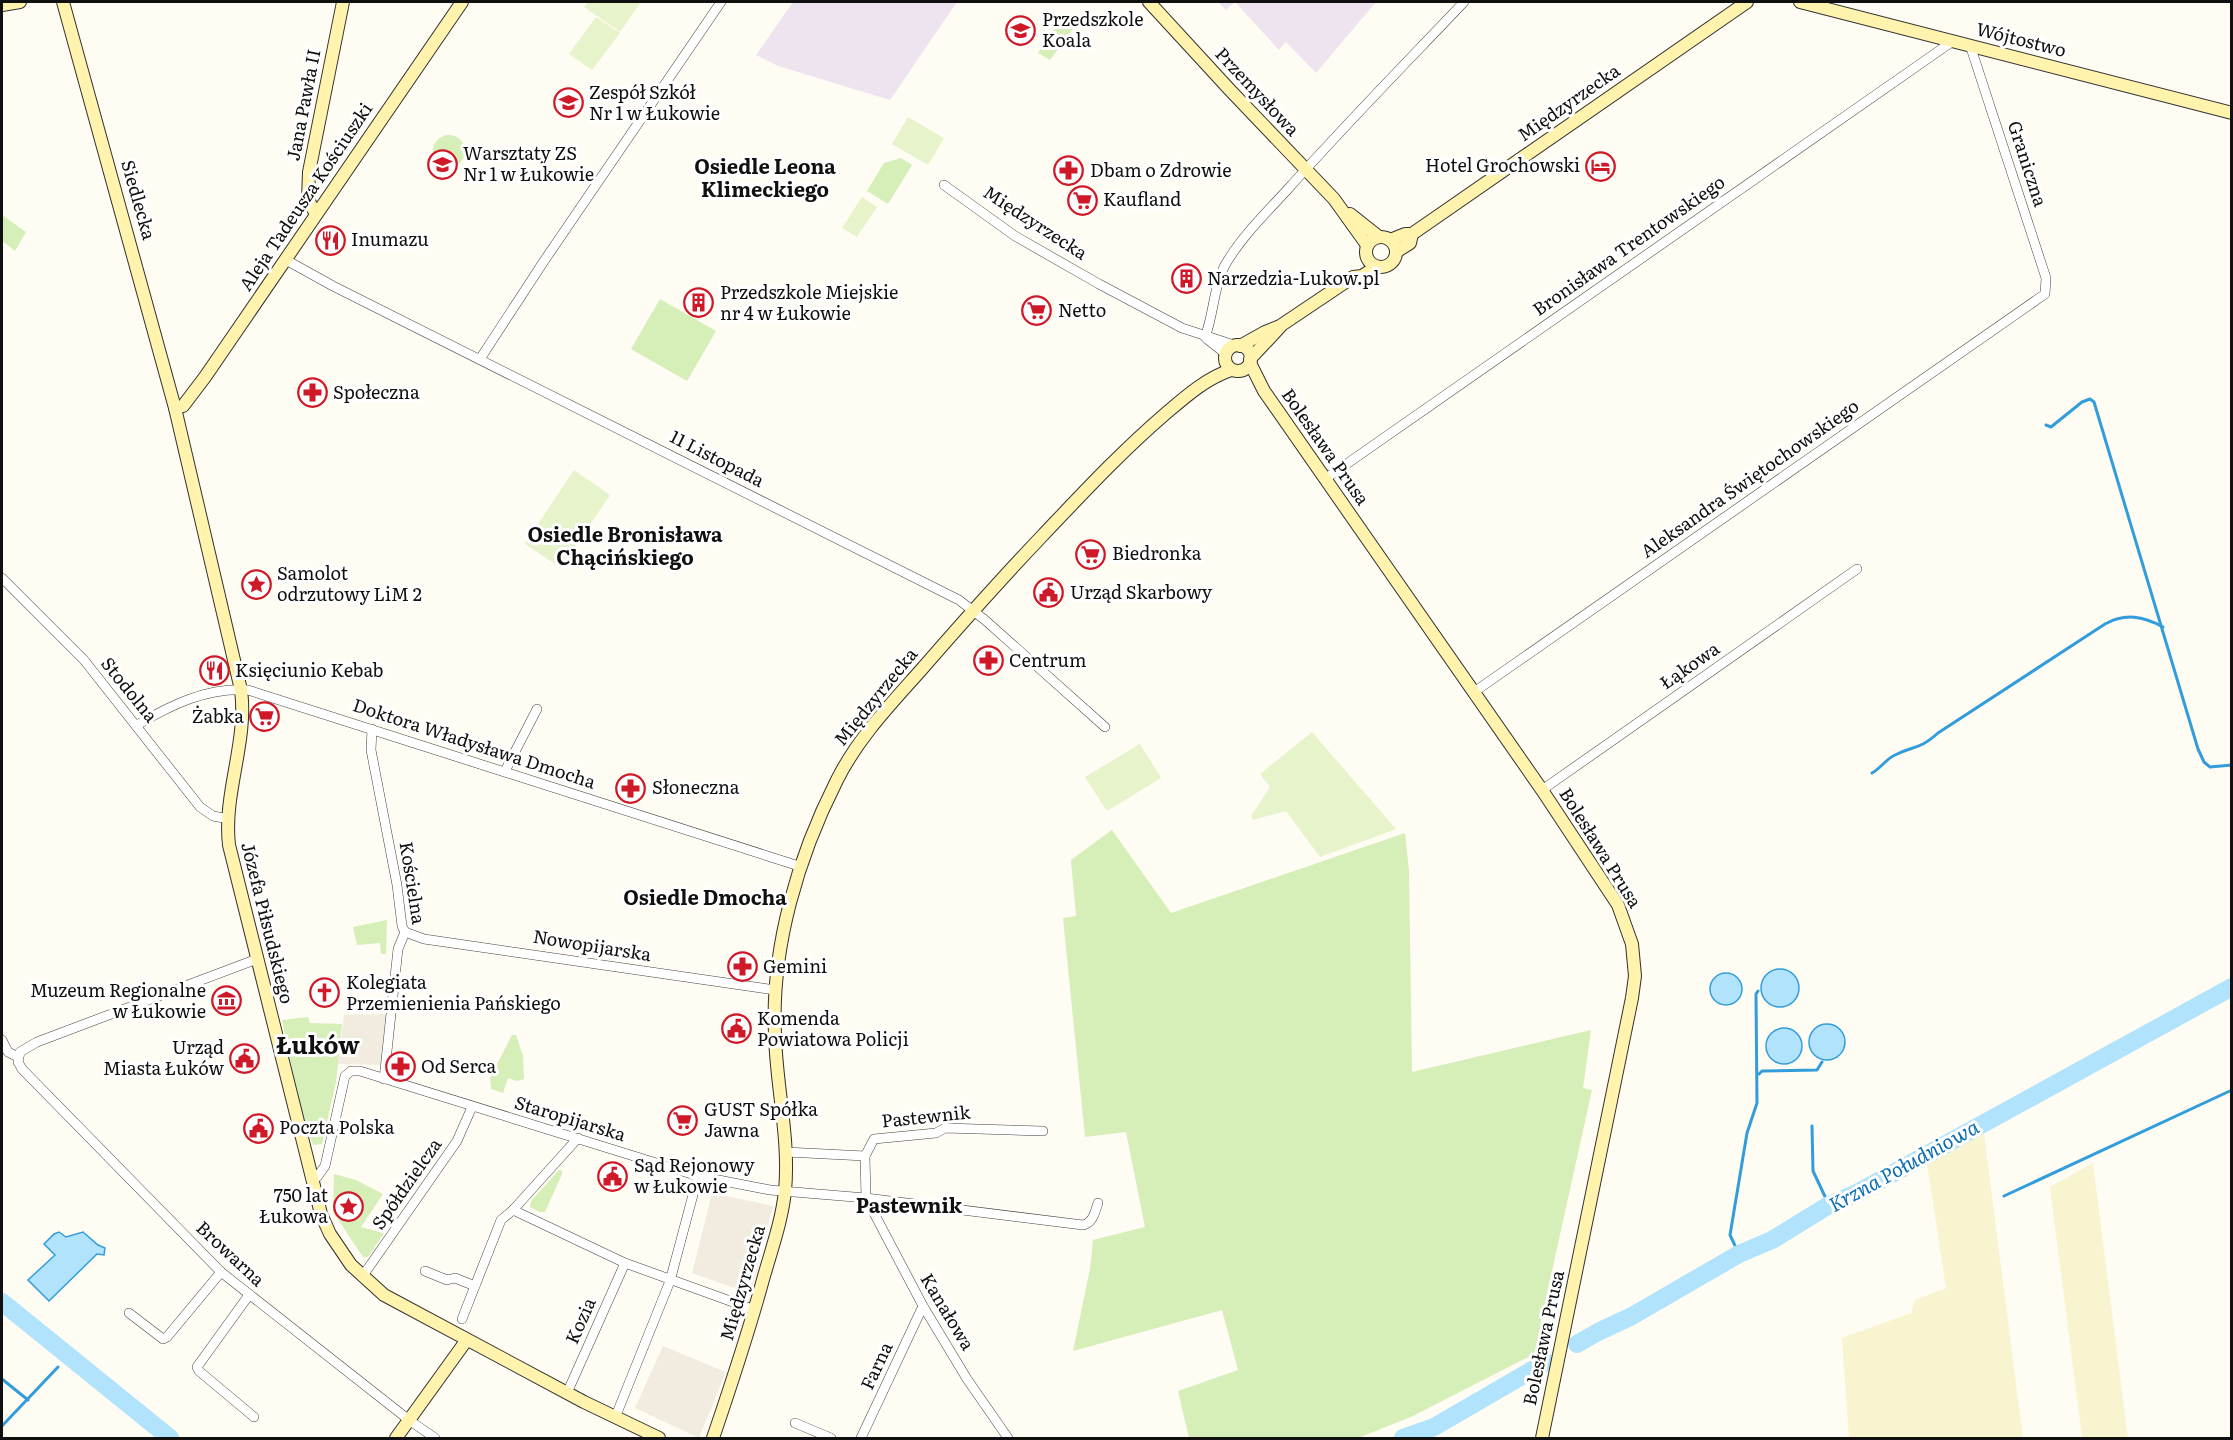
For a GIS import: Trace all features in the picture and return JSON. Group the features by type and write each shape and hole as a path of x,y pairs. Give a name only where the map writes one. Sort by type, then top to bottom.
{"main road":[{"path":"2,5 20,2"},
{"name":"Siedlecka","path":"63,2 176,408"},
{"name":"Jana Pawła II","path":"316,214 308,200 309,172 343,2"},
{"name":"Aleja Tadeusza Kościuszki","path":"176,408 183,406 189,399 462,2"},
{"name":"Przemysłowa","path":"1149,2 1340,206 1367,245"},
{"name":"Międzyrzecka","path":"1384,238 1412,234 1747,2"},
{"name":"Wójtostwo","path":"1800,2 2232,113"},
{"name":"Przemysłowa","path":"1340,206 1384,238"},
{"name":"Międzyrzecka","path":"1396,252 1410,243 1412,234"},
{"path":"1384,238 1396,252 1394,260 1388,266 1371,263 1365,252 1372,240 1384,238"},
{"name":"Międzyrzecka","path":"1239,346 1280,326 1353,277 1362,276 1371,263"},
{"name":"Międzyrzecka","path":"1198,388 1243,366 1280,326"},
{"path":"1239,346 1230,348 1225,356 1226,364 1243,366"},
{"name":"Bolesława Prusa","path":"1239,346 1247,349 1243,366 1264,391 1474,692 1618,905 1632,944 1635,976 1624,1042 1542,1438"},
{"name":"Międzyrzecka","path":"713,1438 755,1310 778,1228 785,1191 786,1152 776,1051 775,990 786,922 802,867 828,798 859,743 881,714 973,610 1113,462 1198,388 1225,356"},
{"name":"Józefa Piłsudskiego","path":"176,408 240,690 243,713 229,819 229,845 311,1179 319,1208 330,1234 362,1277 393,1301 615,1418 659,1438"},
{"path":"396,1438 466,1341"}],"street":[{"path":"480,359 544,261 722,2"},
{"path":"1205,337 1218,280 1240,243 1305,170 1464,2"},
{"name":"Bronisława Trentowskiego","path":"1325,479 1953,40"},
{"name":"Graniczna","path":"1970,45 2046,278 2046,294"},
{"name":"Międzyrzecka","path":"944,185 1029,245 1182,328 1239,346"},
{"name":"11 Listopada","path":"286,260 343,291 959,600 1105,727"},
{"name":"Aleksandra Świętochowskiego","path":"1474,692 2046,294"},
{"name":"Międzyrzecka","path":"1205,337 1225,356"},
{"name":"Łąkowa","path":"1542,790 1857,569"},
{"name":"Stodolna","path":"2,578 64,638 137,725 200,807 213,816 229,819"},
{"name":"Doktora Władysława Dmocha","path":"137,725 193,696 240,690 257,693 802,867"},
{"path":"505,771 537,710"},
{"name":"Kościelna","path":"372,729 371,750 397,885 402,926 405,932 398,949 384,1079"},
{"name":"Nowopijarska","path":"405,932 424,939 775,990"},
{"path":"2,1040 8,1052 18,1057 24,1048 37,1042 257,959"},
{"name":"Browarna","path":"18,1057 22,1070 221,1272 435,1438"},
{"name":"Staropijarska","path":"311,1179 317,1177 325,1166 345,1076 348,1072 360,1071 698,1176 785,1191"},
{"name":"Spółdzielcza","path":"362,1277 457,1141 472,1107"},
{"name":"Pastewnik","path":"865,1156 874,1139 936,1133 945,1128 1043,1131"},
{"path":"462,1318 498,1225 578,1138"},
{"path":"786,1152 865,1156 866,1198"},
{"path":"615,1418 670,1281 698,1176"},
{"path":"785,1191 866,1198 1083,1225 1094,1216 1098,1203"},
{"name":"Kanałowa","path":"866,1198 922,1306 1008,1438"},
{"path":"513,1210 625,1263 755,1310"},
{"name":"Kozia","path":"567,1393 625,1263"},
{"path":"425,1271 447,1280 455,1278 475,1286"},
{"path":"129,1313 163,1339 221,1272"},
{"path":"249,1295 197,1367 254,1417"},
{"name":"Farna","path":"861,1438 922,1306"},
{"path":"795,1423 831,1438"}],"shaded area":[{"path":"793,2 957,2 890,100 778,66 756,55"},
{"path":"1218,2 1235,2 1226,10"},
{"path":"1235,2 1376,2 1316,73 1286,42 1279,50"},
{"path":"394,1014 388,1065 338,1064 344,1015"},
{"path":"1984,1134 2023,1438 1849,1438 1842,1338 1911,1313 1915,1300 1946,1288 1927,1164"},
{"path":"2093,1163 2128,1438 2082,1438 2050,1187"},
{"path":"712,1193 773,1206 751,1294 692,1273"},
{"path":"663,1346 726,1372 699,1438 635,1408"}],"green space":[{"path":"588,2 641,2 620,32 584,7"},
{"path":"1064,15 1077,23 1050,60 1038,53"},
{"path":"596,17 620,33 592,70 569,54"},
{"path":"908,117 944,138 928,165 892,144"},
{"path":"449,135 460,140 465,151 460,162 449,167 438,162 433,151 438,140"},
{"path":"901,158 912,165 888,204 867,191 884,163"},
{"path":"862,197 877,207 857,237 842,228"},
{"path":"2,215 26,232 15,251 2,241"},
{"path":"660,299 716,331 687,381 631,349"},
{"path":"574,470 610,495 561,568 525,544"},
{"path":"1312,732 1396,829 1320,857 1286,811 1253,820 1251,816 1270,787 1260,774"},
{"path":"1140,744 1161,778 1107,811 1085,777"},
{"path":"1112,830 1171,913 1405,833 1409,871 1412,1072 1591,1030 1583,1088 1592,1090 1542,1316 1536,1353 1413,1416 1358,1438 1189,1438 1178,1391 1238,1370 1222,1310 1073,1351 1090,1269 1093,1240 1145,1227 1126,1132 1085,1137 1063,918 1076,916 1071,860"},
{"path":"387,920 386,954 381,954 380,943 357,945 353,927"},
{"path":"308,1017 310,1023 342,1024 336,1082 322,1144 313,1145 298,1099 282,1020"},
{"path":"512,1035 516,1035 523,1056 524,1079 517,1081 508,1078 503,1093 491,1089 490,1078"},
{"path":"559,1170 562,1170 562,1174 545,1212 530,1207 531,1201"},
{"path":"334,1174 356,1180 383,1194 361,1227 384,1233 368,1257 363,1257 333,1212"}],"water":[{"path":"1780,969 1794,974 1799,988 1794,1002 1780,1007 1766,1002 1761,988 1766,974"},
{"path":"1726,973 1738,977 1742,989 1738,1001 1726,1005 1714,1001 1710,989 1714,977"},
{"path":"1827,1024 1839,1030 1845,1042 1839,1054 1827,1060 1815,1054 1809,1042 1815,1030"},
{"path":"1784,1028 1796,1034 1802,1046 1796,1058 1784,1064 1772,1058 1766,1046 1772,1034"},
{"path":"59,1232 66,1237 83,1232 105,1248 104,1255 97,1254 49,1301 28,1280 55,1255 44,1244"}],"waterway":[{"path":"2046,425 2051,427 2082,402 2090,399 2094,402 2198,749 2204,762 2210,767 2232,765"},
{"path":"1872,773 1892,757 1926,742 2105,624 2120,618 2134,617 2163,627"},
{"name":"Krzna Południowa","path":"1577,1344 1632,1316 1739,1254 1772,1240 1829,1205 1857,1193 2232,987"},
{"path":"1739,1254 1730,1235 1747,1133 1757,1103 1756,994 1758,991"},
{"path":"1759,1074 1762,1071 1817,1070 1822,1062"},
{"path":"2004,1196 2232,1090"},
{"path":"1812,1126 1813,1171 1829,1205"},
{"name":"Krzna Południowa","path":"2,1302 170,1438"},
{"name":"Krzna Południowa","path":"1403,1438 1434,1427 1546,1362"},
{"path":"2,1426 58,1367"},
{"path":"2,1379 28,1400"}],"place":[{"name":"Przedszkole Koala","path":"1021,30"},
{"name":"Zespół Szkół Nr 1 w Łukowie","path":"568,103"},
{"name":"Warsztaty ZS Nr 1 w Łukowie","path":"442,164"},
{"name":"Hotel Grochowski","path":"1601,166"},
{"name":"Dbam o Zdrowie","path":"1069,171"},
{"name":"Kaufland","path":"1082,200"},
{"name":"Inumazu","path":"330,240"},
{"name":"Narzedzia-Lukow.pl","path":"1186,279"},
{"name":"Przedszkole Miejskie nr 4 w Łukowie","path":"699,303"},
{"name":"Netto","path":"1037,311"},
{"name":"Społeczna","path":"312,393"},
{"name":"Biedronka","path":"1091,554"},
{"name":"Samolot odrzutowy LiM 2","path":"256,584"},
{"name":"Urząd Skarbowy","path":"1049,593"},
{"name":"Centrum","path":"988,661"},
{"name":"Księciunio Kebab","path":"214,671"},
{"name":"Żabka","path":"265,717"},
{"name":"Słoneczna","path":"631,788"},
{"name":"Gemini","path":"742,967"},
{"name":"Kolegiata Przemienienia Pańskiego","path":"325,993"},
{"name":"Muzeum Regionalne w Łukowie","path":"227,1001"},
{"name":"Komenda Powiatowa Policji","path":"736,1029"},
{"name":"Urząd Miasta Łuków","path":"245,1058"},
{"name":"Od Serca","path":"400,1067"},
{"name":"GUST Spółka Jawna","path":"683,1120"},
{"name":"Poczta Polska","path":"258,1128"},
{"name":"Sąd Rejonowy w Łukowie","path":"613,1176"},
{"name":"750 lat Łukowa","path":"349,1206"}],"district":[{"name":"Osiedle Leona Klimeckiego","path":"765,178"},
{"name":"Osiedle Bronisława Chącińskiego","path":"625,546"},
{"name":"Osiedle Dmocha","path":"705,898"},
{"name":"Łuków","path":"318,1046"},
{"name":"Pastewnik","path":"909,1206"}]}
